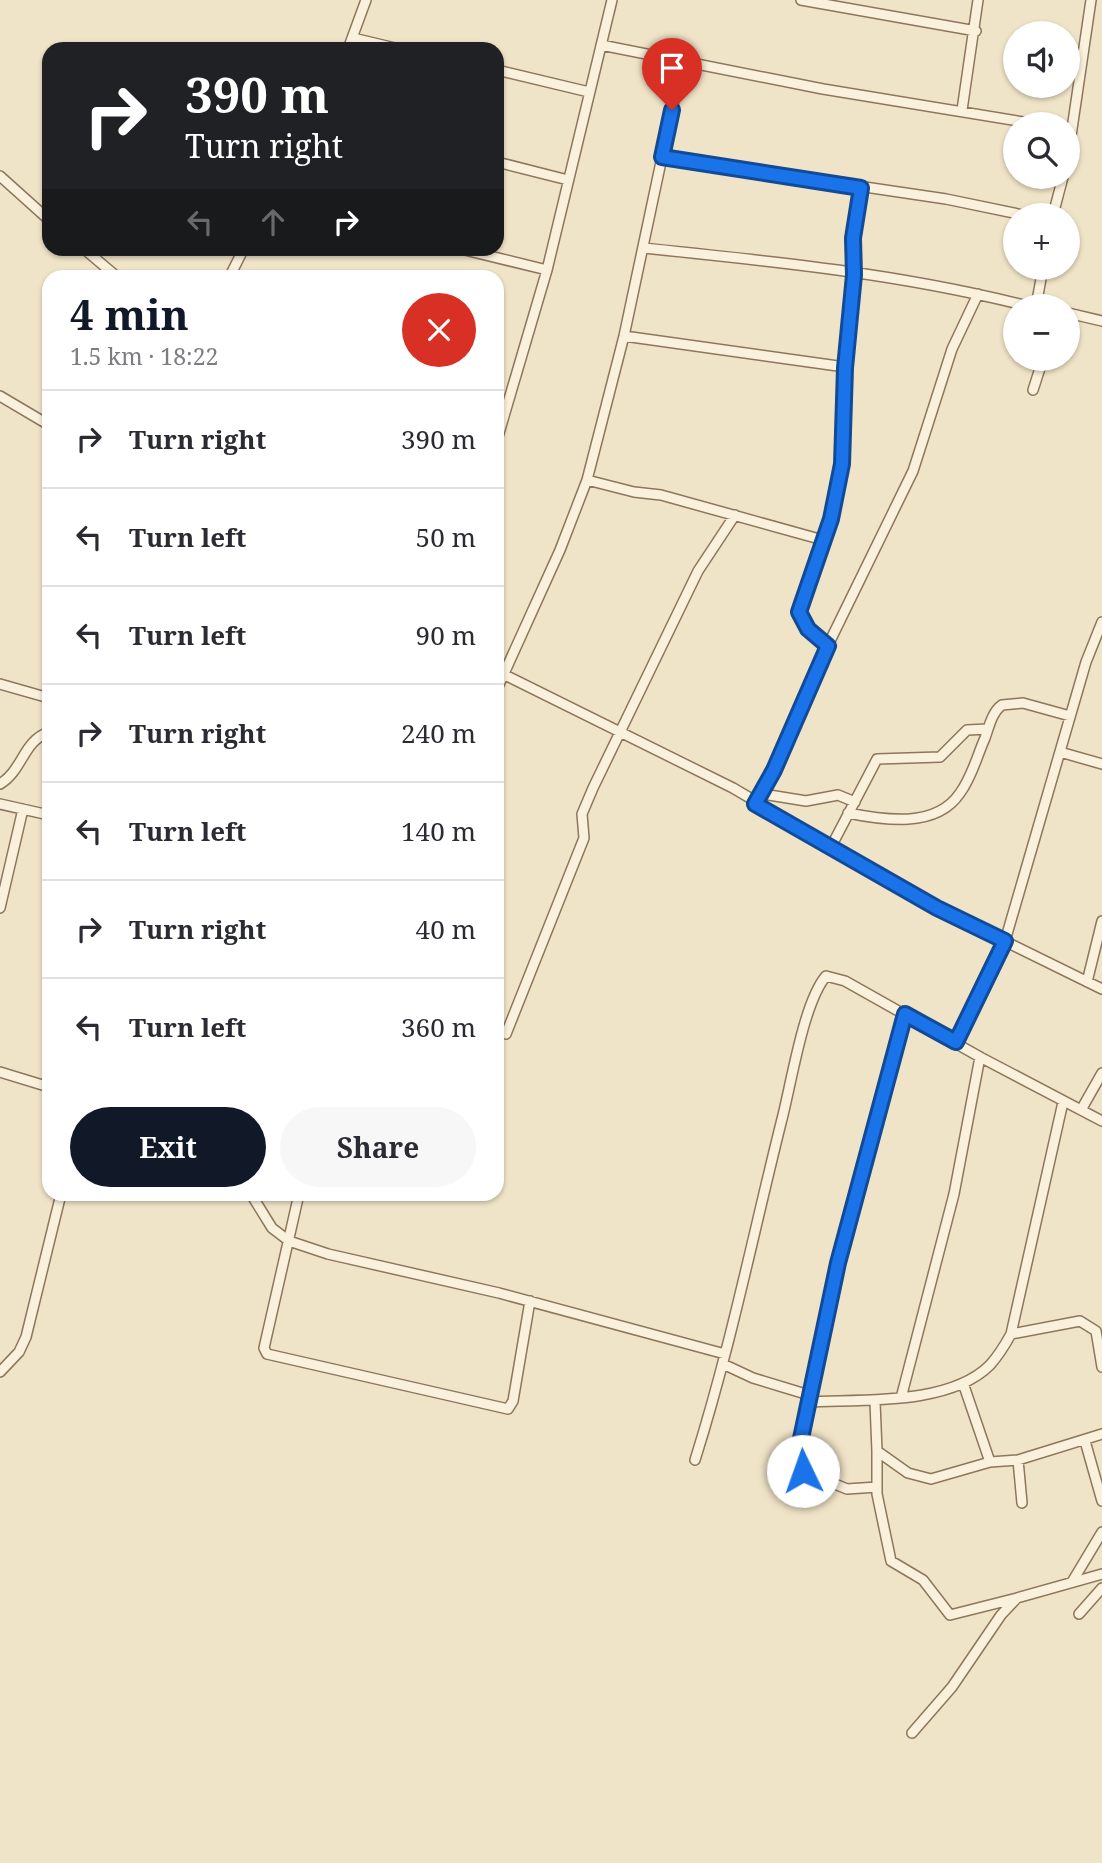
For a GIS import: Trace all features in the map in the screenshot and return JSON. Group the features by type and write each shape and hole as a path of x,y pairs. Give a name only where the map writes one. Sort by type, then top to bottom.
{"street":[{"path":"351,42 366,0"},
{"path":"504,416 547,270 612,0"},
{"path":"801,0 975,31"},
{"path":"962,110 978,0"},
{"path":"1073,112 1091,0"},
{"path":"353,38 370,42"},
{"path":"601,46 823,89 1003,118"},
{"path":"504,664 560,550 587,480 624,336 682,63"},
{"path":"504,72 589,92"},
{"path":"662,157 1003,211"},
{"path":"504,164 568,180"},
{"path":"0,176 42,214"},
{"path":"828,646 808,629 799,612 837,495 842,464 845,368 854,275 853,238 861,188"},
{"path":"643,248 854,275 1003,300"},
{"path":"92,256 109,270"},
{"path":"490,256 547,270"},
{"path":"755,804 913,471 952,349 978,294"},
{"path":"1080,316 1102,321"},
{"path":"624,336 845,368"},
{"path":"1033,390 1039,371"},
{"path":"0,396 42,421"},
{"path":"587,480 735,515 823,540"},
{"path":"506,1034 584,838 582,813 620,734 636,693 698,571 735,515"},
{"path":"956,1042 1005,941 1070,716 1102,622"},
{"path":"504,674 733,788 755,804 832,845 937,908 1102,989"},
{"path":"0,684 42,696"},
{"path":"848,813 883,820 912,820 953,802 968,779 997,708 1013,702 1070,716"},
{"path":"832,845 877,759 940,757 967,730 988,729"},
{"path":"0,784 13,774 34,739 42,735"},
{"path":"1060,751 1102,764"},
{"path":"762,794 806,801 838,795 855,802"},
{"path":"0,804 42,813"},
{"path":"0,908 23,809"},
{"path":"1087,982 1102,921"},
{"path":"695,1460 724,1359 766,1177 800,1046 822,980 826,976 836,976 980,1057 1102,1121"},
{"path":"877,1487 847,1489 799,1469 796,1462 842,1250 905,1014"},
{"path":"901,1398 954,1194 980,1057"},
{"path":"0,1072 42,1085"},
{"path":"1081,1110 1102,1073"},
{"path":"255,1201 272,1228 289,1241 328,1254 530,1301 724,1359 752,1378 809,1399 875,1402 963,1382 989,1366 1011,1334 1063,1102"},
{"path":"0,1372 19,1352 26,1337 59,1201"},
{"path":"298,1201 264,1348 267,1354 508,1409 513,1401 530,1301"},
{"path":"1011,1334 1080,1321 1096,1331 1102,1367"},
{"path":"963,1382 990,1462"},
{"path":"875,1402 877,1487 889,1558 895,1565 927,1584 947,1613 958,1615 1072,1582 1100,1577"},
{"path":"877,1451 908,1473 927,1479 990,1462 1018,1460 1102,1434"},
{"path":"1086,1441 1102,1501"},
{"path":"1018,1460 1022,1503"},
{"path":"1072,1582 1102,1532"},
{"path":"1079,1614 1102,1588"},
{"path":"912,1733 952,1687 1001,1615 1017,1598"}],"route":[{"path":"672,110 662,157 861,188 853,238 853,304 845,368 842,464 831,519 799,612 808,629 828,646 774,770 755,804 832,845 937,908 1005,941 956,1042 905,1014 876,1133 838,1263 796,1462 803,1471"}]}
